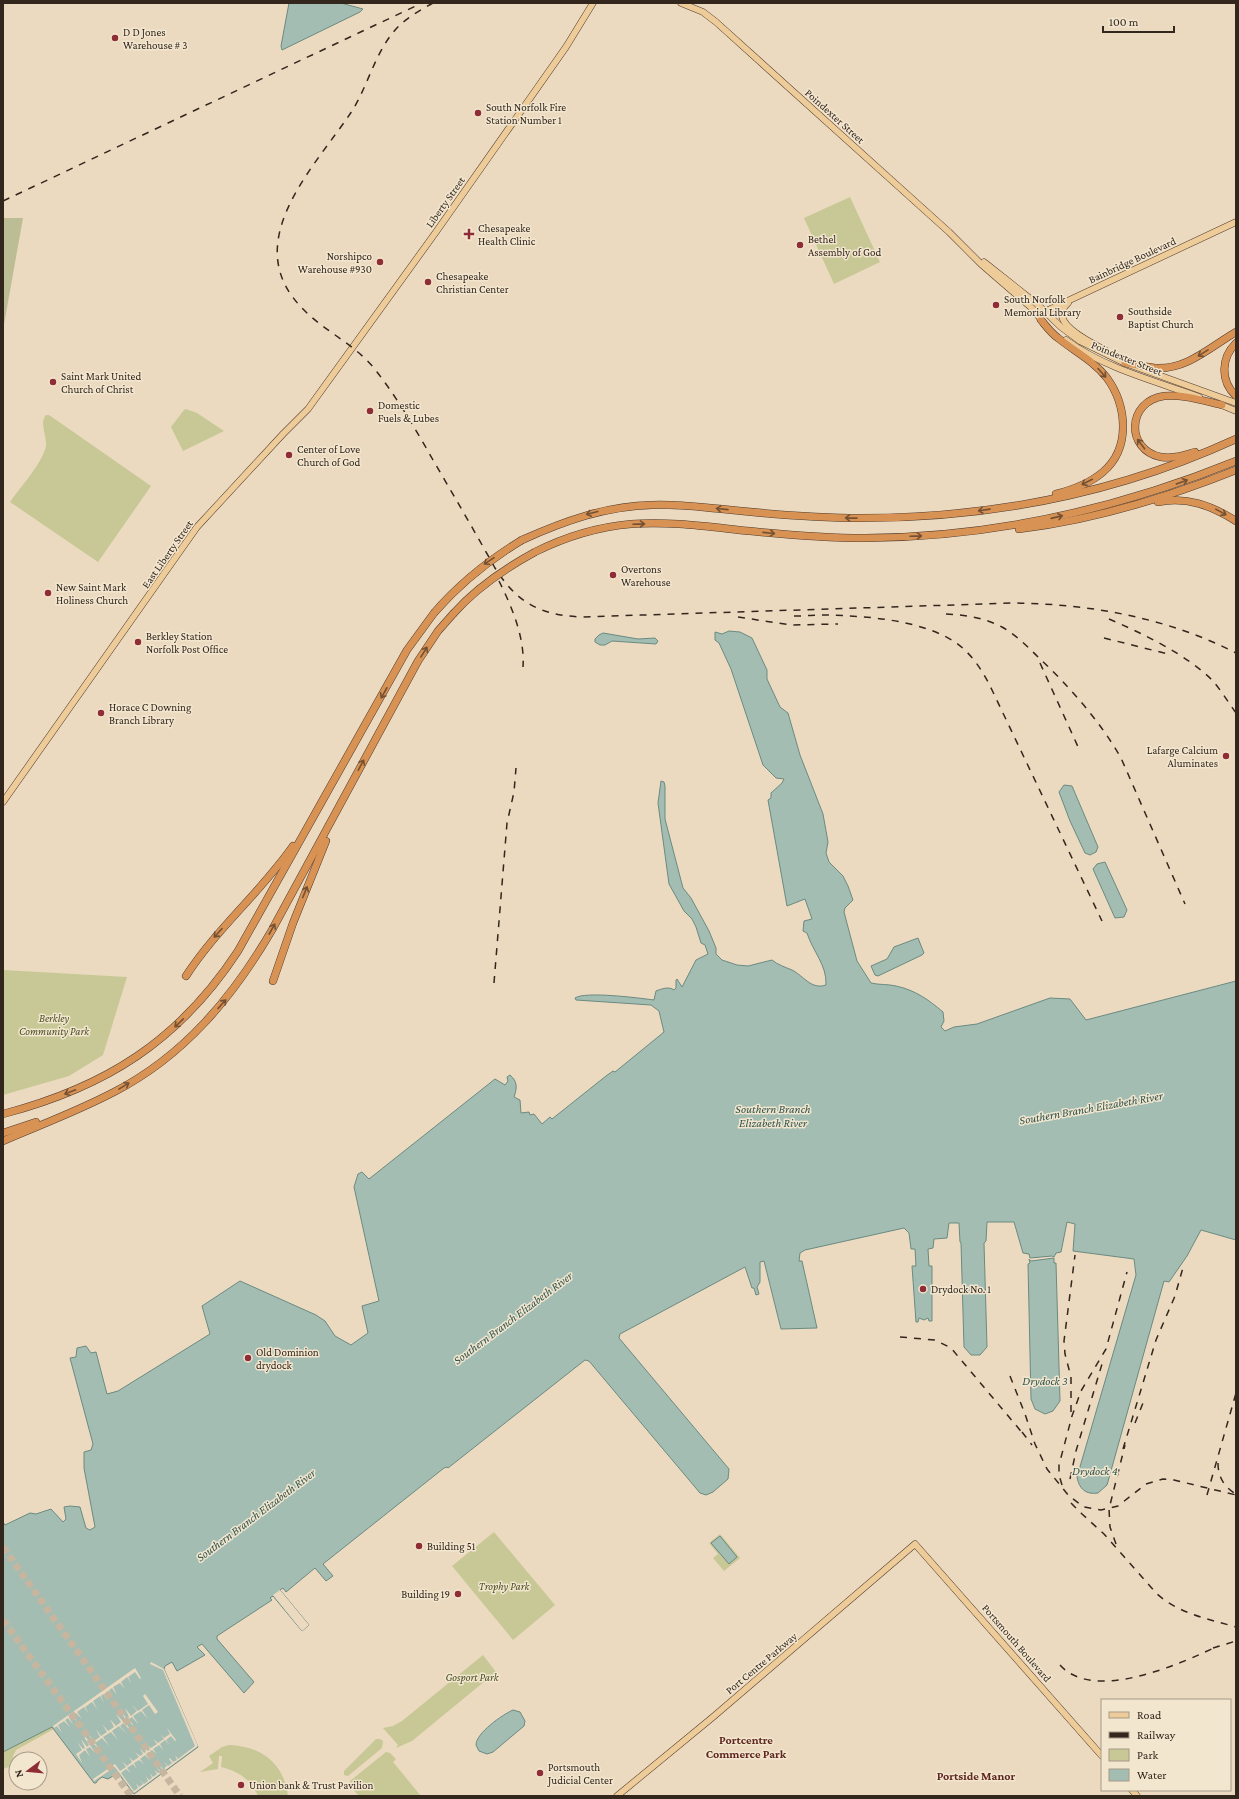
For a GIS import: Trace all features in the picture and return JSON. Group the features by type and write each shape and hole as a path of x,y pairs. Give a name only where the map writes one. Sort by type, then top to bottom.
{"highway":[{"path":"1022,504 1064,492 1095,478 1113,461 1120,449 1123,436 1121,408 1107,378 1094,364 1056,337 1039,318"},
{"path":"1125,363 1155,368 1181,364 1193,359 1236,332"},
{"path":"1236,343 1226,358 1224,371 1227,384 1236,396"},
{"path":"1222,405 1187,397 1159,397 1147,403 1140,410 1136,419 1135,431 1137,438 1144,448 1154,455 1166,457 1178,456 1233,441"},
{"path":"3,1114 67,1094 118,1069 165,1036 206,995 231,963 407,650 434,613 470,576 483,565 522,540 567,520 584,515 617,508 652,505 704,507 801,516 860,518 951,514 1077,495 1166,468 1233,441"},
{"path":"3,1141 77,1110 115,1092 166,1058 198,1030 231,994 253,963 418,661 438,631 471,595 489,580 535,552 564,539 597,530 638,524 668,524 785,535 839,538 920,536 1024,524 1104,506 1177,484 1236,460"},
{"path":"1115,511 1186,489 1236,470"},
{"path":"963,532 1001,531 1056,525 1160,501 1183,500 1215,508 1236,521"},
{"path":"273,981 316,861 339,814 351,784"},
{"path":"186,976 208,945 281,863 314,817"},
{"path":"3,1133 77,1110"}],"main road":[{"name":"Liberty Street","path":"308,409 436,232 566,47 593,3"},
{"name":"Poindexter Street","path":"681,3 703,12 716,22 971,252 1080,341 1125,363 1236,403"},
{"name":"Bainbridge Boulevard","path":"1039,318 1045,312 1236,222"},
{"name":"Poindexter Street","path":"971,252 981,264 1032,309 1039,318 1071,343 1099,359 1139,376 1236,410"},
{"path":"1069,301 1062,313 1067,325 1125,363"},
{"name":"East Liberty Street","path":"3,802 197,527 278,439 308,409"},
{"name":"Portsmouth Boulevard","path":"915,1544 1101,1755"},
{"name":"Port Centre Parkway","path":"617,1796 713,1717 915,1544"}],"green space":[{"path":"850,197 880,262 834,284 804,218"},
{"path":"3,218 23,218 3,330"},
{"path":"186,409 197,413 224,431 183,451 171,427"},
{"path":"46,415 49,415 151,486 98,562 10,502 36,467 44,453 46,442 43,421"},
{"name":"Berkley Community Park","path":"3,970 127,977 103,1055 69,1076 3,1095"},
{"name":"Trophy Park","path":"494,1532 555,1605 513,1640 452,1566"},
{"path":"720,1534 740,1558 724,1571 713,1558 718,1554 709,1543"},
{"name":"Gosport Park","path":"483,1655 496,1672 412,1741 396,1748 398,1745 383,1728 393,1726 402,1721"},
{"path":"52,1727 54,1729 16,1751 8,1751 8,1767 3,1769 3,1752"},
{"path":"376,1739 383,1741 382,1748 348,1776 344,1775 344,1771"},
{"path":"229,1745 251,1749 269,1758 282,1774 286,1784 288,1796 258,1796 248,1780 238,1773 221,1767 222,1756 219,1756 218,1769 200,1772 213,1763 209,1756 222,1747"},
{"path":"386,1752 390,1753 396,1759 393,1762 421,1796 359,1796 349,1785 350,1781"}],"water":[{"path":"289,3 341,3 363,9 360,12 282,50 281,46"},
{"name":"Southern Branch Elizabeth River","path":"729,631 740,632 752,638 767,670 767,679 780,707 788,713 800,755 823,814 828,842 826,853 829,862 843,876 853,900 845,908 844,912 857,961 871,983 893,985 903,988 916,993 927,1000 943,1012 944,1021 941,1027 945,1031 954,1027 977,1024 1050,998 1070,999 1086,1020 1236,981 1236,1240 1201,1230 1187,1256 1169,1282 1164,1281 1107,1485 1098,1493 1090,1493 1081,1488 1077,1477 1136,1275 1134,1259 1073,1251 1075,1224 1067,1222 1061,1252 1056,1253 1054,1257 1030,1258 1029,1254 1023,1253 1014,1222 987,1222 986,1241 984,1243 987,1347 980,1355 971,1355 964,1347 959,1223 949,1223 947,1238 934,1239 933,1248 928,1249 929,1266 932,1266 932,1321 929,1321 928,1318 924,1320 919,1318 918,1322 916,1322 912,1266 916,1266 915,1249 911,1249 909,1233 904,1228 805,1250 800,1253 799,1261 802,1261 817,1328 781,1329 764,1261 760,1262 760,1282 757,1287 759,1294 756,1295 754,1288 752,1288 745,1267 620,1334 619,1338 729,1469 728,1479 713,1492 706,1495 700,1493 589,1361 585,1360 448,1468 444,1468 323,1564 333,1576 326,1581 315,1568 286,1592 283,1588 280,1590 309,1625 302,1631 273,1596 270,1598 272,1600 217,1636 217,1639 254,1682 244,1693 202,1644 197,1647 205,1655 177,1671 172,1662 165,1666 164,1669 198,1747 134,1794 118,1773 108,1779 102,1777 94,1783 52,1727 3,1752 3,1522 5,1525 30,1513 36,1514 51,1509 63,1522 66,1519 64,1507 70,1506 80,1507 86,1528 90,1530 95,1527 84,1468 84,1452 91,1450 93,1444 70,1358 76,1357 77,1348 86,1346 91,1353 96,1352 107,1394 118,1391 210,1334 202,1306 240,1281 316,1315 325,1321 335,1336 351,1345 368,1333 362,1306 379,1301 354,1187 358,1174 362,1172 369,1179 495,1079 505,1085 508,1081 507,1077 510,1075 513,1078 516,1085 514,1097 520,1100 521,1113 529,1112 530,1115 534,1114 542,1124 550,1117 552,1119 606,1076 613,1071 615,1072 664,1032 659,1011 651,1005 576,1000 575,998 589,995 600,995 654,1000 656,991 667,988 674,990 676,988 677,979 682,987 696,960 708,954 705,945 701,943 692,919 684,911 669,884 658,803 661,781 664,782 665,786 665,819 683,888 691,898 709,931 716,948 716,954 722,960 737,965 748,966 772,960 779,965 792,970 816,986 826,985 826,978 822,965 807,933 803,931 804,921 812,919 805,899 787,906 768,800 771,798 771,793 782,783 784,779 776,778 763,765 731,669 719,643 715,640 715,632 722,634"},
{"path":"603,633 638,639 655,638 658,641 656,644 612,641 605,645 600,645 595,642 595,639"},
{"path":"1064,785 1072,786 1098,847 1096,852 1090,855 1085,853 1070,821 1059,792"},
{"path":"1105,862 1127,910 1124,917 1115,918 1093,869 1097,864"},
{"path":"918,938 924,953 922,955 878,976 875,975 871,966 887,959 894,947"},
{"name":"Drydock 3","path":"1054,1258 1054,1263 1056,1263 1060,1401 1053,1411 1045,1414 1035,1409 1031,1399 1028,1264 1030,1263 1029,1259 1031,1261"},
{"path":"720,1536 737,1557 729,1564 711,1543"},
{"path":"513,1710 520,1712 525,1721 524,1726 493,1752 487,1754 479,1751 476,1745 480,1735 496,1720"}],"pier":[{"path":"280,1590 309,1625 302,1631 273,1595"},
{"path":"151,1662 164,1669 198,1746 134,1793 115,1767 94,1781 93,1779 115,1764 120,1771 126,1767 122,1761 127,1766 132,1762 129,1757 133,1761 139,1757 135,1752 140,1756 143,1754 140,1748 144,1753 146,1752 143,1746 148,1751 150,1749 146,1744 151,1748 157,1744 153,1739 158,1743 164,1739 160,1734 164,1738 170,1734 167,1728 176,1740 175,1741 171,1736 166,1740 170,1745 165,1740 160,1744 163,1750 159,1745 153,1749 157,1754 152,1750 150,1751 153,1758 149,1752 146,1754 150,1760 145,1755 140,1759 144,1764 139,1760 134,1763 137,1769 133,1764 127,1768 131,1773 126,1769 121,1773 134,1791 138,1788 136,1783 139,1787 143,1784 140,1780 144,1784 148,1781 146,1776 149,1780 152,1778 150,1773 153,1777 157,1774 154,1770 158,1773 160,1772 157,1768 161,1771 162,1770 160,1765 163,1769 167,1766 164,1762 168,1766 172,1763 169,1759 170,1758 173,1762 177,1760 175,1755 178,1759 195,1746 163,1670 150,1664"},
{"path":"135,1668 141,1678 140,1679 135,1672 128,1677 132,1684 127,1677 121,1682 125,1689 120,1683 113,1687 117,1695 112,1688 109,1690 113,1697 108,1691 105,1693 108,1701 103,1694 101,1696 104,1703 100,1696 93,1701 97,1709 92,1702 85,1707 89,1714 84,1707 77,1712 82,1719 76,1713 73,1715 77,1722 72,1716 69,1717 73,1725 68,1718 65,1720 70,1727 64,1721 58,1725 62,1733 57,1726 54,1728 53,1726"},
{"path":"145,1694 158,1712 155,1714 149,1705 142,1710 148,1719 141,1711 133,1716 139,1725 132,1717 129,1719 135,1728 128,1720 125,1722 131,1731 123,1723 120,1726 127,1734 119,1726 112,1731 118,1740 111,1732 103,1737 109,1746 102,1738 95,1743 100,1750 94,1744 91,1746 95,1753 90,1747 86,1749 90,1757 85,1750 79,1755 82,1763 76,1754 82,1750 77,1742 83,1749 85,1748 81,1739 87,1747 89,1745 84,1737 85,1736 91,1744 93,1742 88,1734 94,1741 100,1737 96,1729 101,1736 107,1732 102,1724 108,1731 114,1727 110,1719 116,1726 121,1722 116,1714 123,1721 125,1719 121,1711 126,1718 129,1717 125,1708 131,1716 137,1711 131,1704 138,1711 148,1704 143,1696"}],"tunnel":[{"path":"3,1547 180,1796"},
{"path":"3,1620 131,1796"}],"railway":[{"path":"3,201 422,3"},
{"path":"433,3 408,18 392,34 385,44 357,103 301,183 288,208 279,234 278,259 285,284 303,309 321,325 351,346 369,362 385,382 413,426 495,568 503,580 521,598 542,610 566,616 581,617 1014,603 1072,606 1128,615 1156,622 1210,641 1236,653"},
{"path":"499,581 509,601 517,623 522,645 523,667"},
{"path":"946,614 982,619 1007,630 1021,641 1049,668 1083,704 1113,744 1121,758 1185,904"},
{"path":"794,616 827,615 876,618 910,624 941,635 955,642 967,652 989,683 1102,921"},
{"path":"738,617 791,625 838,624"},
{"path":"1109,619 1164,645 1190,662 1212,680 1236,713"},
{"path":"1104,638 1172,655"},
{"path":"1040,663 1079,749"},
{"path":"494,983 507,823 514,792 516,768"},
{"path":"1071,1412 1071,1377 1065,1354 1064,1341 1075,1255"},
{"path":"1123,1449 1156,1340 1175,1296 1184,1264"},
{"path":"1062,1485 1059,1475 1059,1465 1072,1416 1081,1391 1106,1349 1127,1272"},
{"path":"900,1337 935,1340 951,1348 1025,1436"},
{"path":"1070,1479 1076,1451 1102,1364"},
{"path":"1010,1376 1035,1444 1047,1469 1069,1496 1084,1507 1101,1510 1118,1506 1146,1484 1163,1479 1174,1480 1236,1495"},
{"path":"1207,1495 1236,1393"},
{"path":"1135,1423 1143,1403"},
{"path":"1022,1432 1032,1445"},
{"path":"1116,1544 1110,1527 1109,1509 1125,1445"},
{"path":"1218,1463 1222,1481 1236,1494"},
{"path":"1071,1503 1104,1534 1157,1594 1166,1601 1195,1615 1236,1627"},
{"path":"1213,1648 1236,1641"},
{"path":"1060,1665 1075,1676 1094,1681 1115,1680 1160,1670 1218,1646"}],"place":[{"name":"D D Jones Warehouse # 3","path":"115,38"},
{"name":"South Norfolk Fire Station Number 1","path":"478,113"},
{"name":"Chesapeake Health Clinic","path":"469,234"},
{"name":"Bethel Assembly of God","path":"800,245"},
{"name":"Norshipco Warehouse #930","path":"380,262"},
{"name":"Chesapeake Christian Center","path":"428,282"},
{"name":"South Norfolk Memorial Library","path":"996,305"},
{"name":"Southside Baptist Church","path":"1120,317"},
{"name":"Saint Mark United Church of Christ","path":"53,382"},
{"name":"Domestic Fuels & Lubes","path":"370,411"},
{"name":"Center of Love Church of God","path":"289,455"},
{"name":"Overtons Warehouse","path":"613,575"},
{"name":"New Saint Mark Holiness Church","path":"48,593"},
{"name":"Berkley Station Norfolk Post Office","path":"138,642"},
{"name":"Horace C Downing Branch Library","path":"101,713"},
{"name":"Lafarge Calcium Aluminates","path":"1226,756"},
{"name":"Drydock No. 1","path":"923,1289"},
{"name":"Old Dominion drydock","path":"248,1358"},
{"name":"Building 51","path":"419,1546"},
{"name":"Building 19","path":"458,1594"},
{"name":"Portsmouth Judicial Center","path":"540,1773"},
{"name":"Union bank & Trust Pavilion","path":"241,1785"}],"district":[{"name":"Portcentre Commerce Park","path":"746,1747"},
{"name":"Portside Manor","path":"976,1776"}],"water label":[{"name":"Drydock 4","path":"1095,1471"}]}
